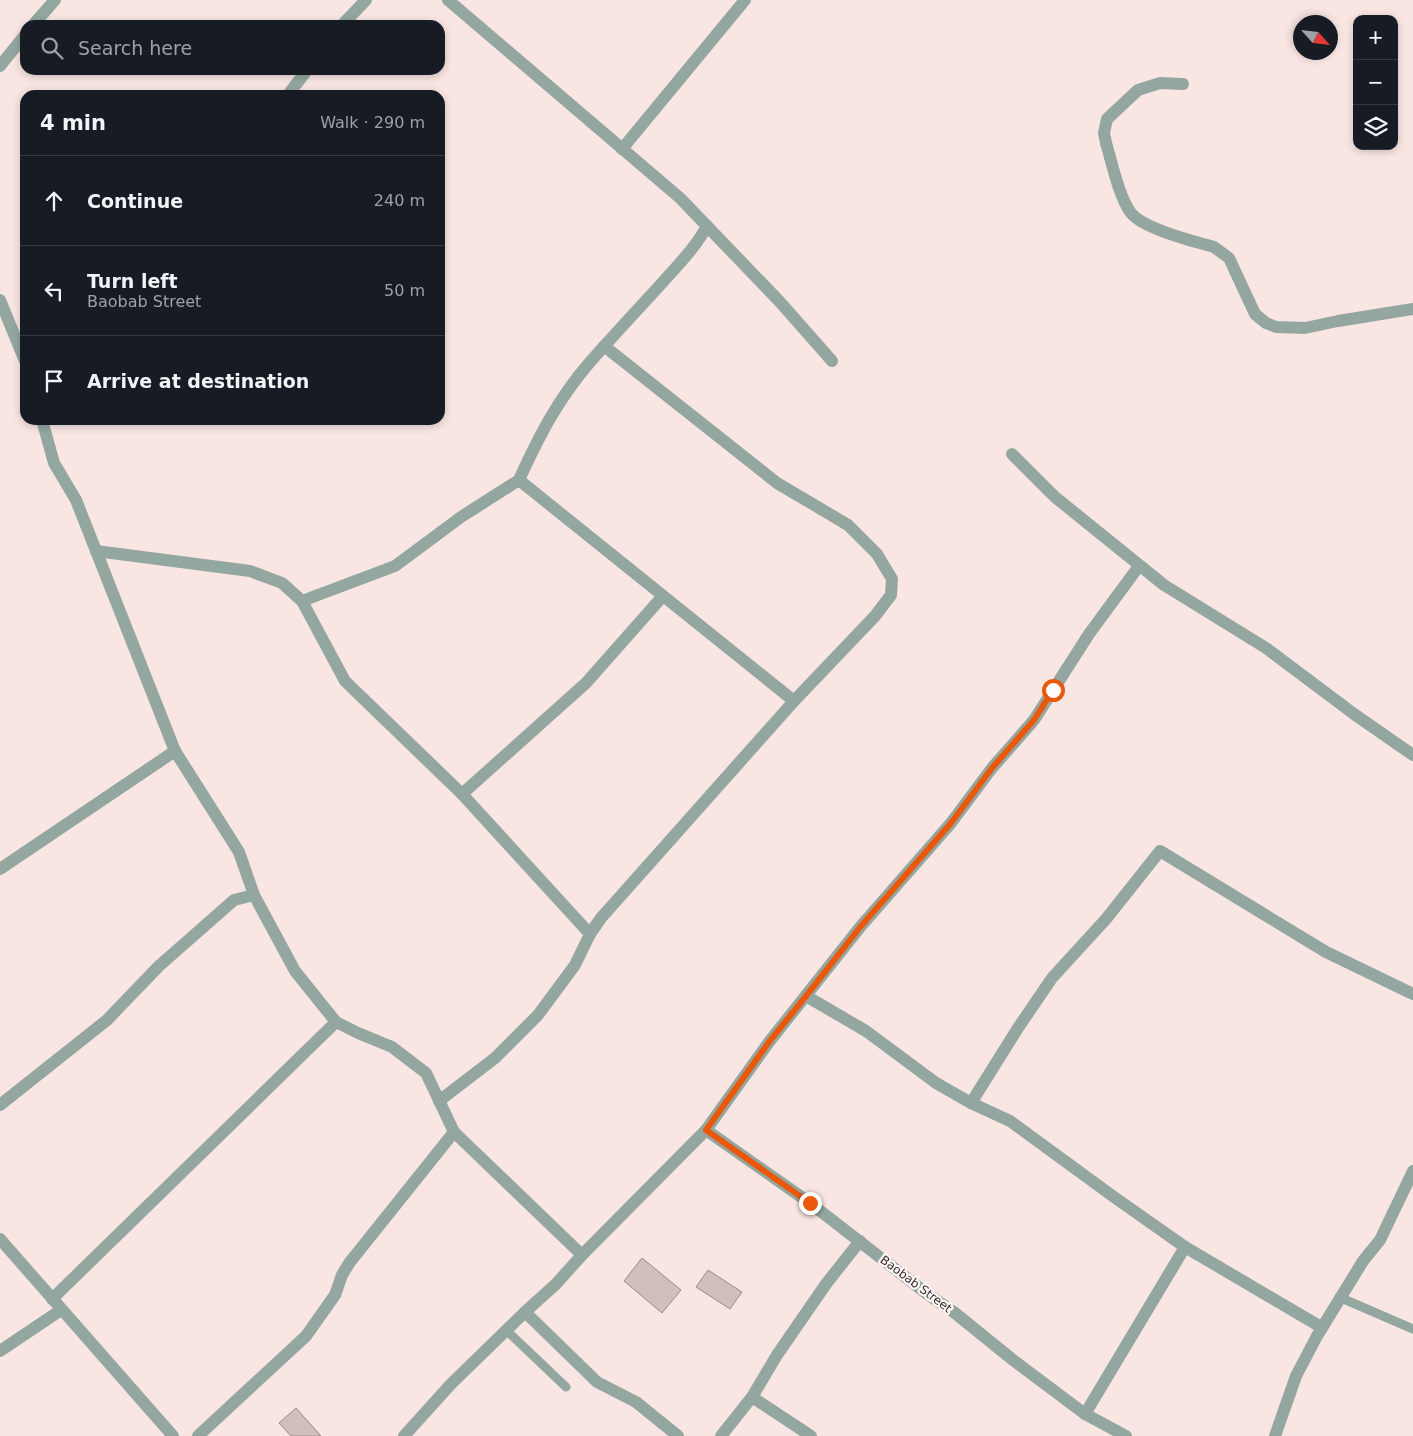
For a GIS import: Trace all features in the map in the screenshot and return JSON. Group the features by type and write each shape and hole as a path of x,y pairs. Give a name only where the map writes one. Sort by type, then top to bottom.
{"street":[{"path":"37,20 55,0"},
{"path":"347,20 366,0"},
{"path":"448,0 680,198 780,302 832,361"},
{"path":"622,148 745,0"},
{"path":"0,66 20,41"},
{"path":"292,90 303,75"},
{"path":"1183,84 1160,83 1138,90 1107,119 1104,133 1106,143 1125,203 1132,214 1142,223 1214,247 1223,253 1229,258 1255,314 1266,323 1276,327 1305,328 1413,309"},
{"path":"302,601 395,566 460,517 519,480 542,431 560,400 604,346 675,269 701,237 707,226"},
{"path":"0,300 20,349"},
{"path":"439,1101 495,1058 538,1015 575,965 590,934 601,918 794,702 875,616 891,595 892,579 877,554 848,525 777,483 604,346"},
{"path":"43,425 54,463 76,500 175,751 239,852 254,895 295,971 336,1022 392,1047 426,1073 454,1132 582,1255"},
{"path":"1012,454 1055,497 1164,585 1266,648 1354,714 1413,755"},
{"path":"519,480 794,702"},
{"path":"96,551 250,571 282,583 302,601 344,681 462,794 590,934"},
{"path":"404,1436 452,1384 556,1284 582,1255 706,1130 769,1042 861,926 951,823 992,768 1034,720 1089,634 1139,566"},
{"path":"462,794 586,683 662,596"},
{"path":"0,869 175,751"},
{"path":"971,1103 1052,978 1106,919 1160,851 1326,952 1413,994"},
{"path":"0,1105 107,1020 159,966 227,905 234,900 254,895"},
{"path":"806,996 866,1030 936,1083 971,1103 1010,1121 1185,1247 1322,1327"},
{"path":"52,1299 336,1022"},
{"name":"Baobab Street","path":"706,1130 810,1203 1085,1414 1126,1436"},
{"path":"198,1436 306,1336 334,1295 342,1275 350,1262 454,1132"},
{"path":"1275,1436 1296,1376 1339,1297 1363,1260 1380,1240 1412,1176"},
{"path":"0,1239 173,1436"},
{"path":"721,1436 752,1398 777,1355 826,1284 860,1241"},
{"path":"1085,1414 1185,1247"},
{"path":"0,1351 61,1310"},
{"path":"525,1312 597,1382 636,1402 678,1436"},
{"path":"752,1398 811,1436"}],"lane":[{"path":"1339,1297 1413,1329"},
{"path":"506,1330 566,1387"}],"building":[{"path":"642,1258 681,1290 662,1313 624,1281"},
{"path":"708,1270 742,1292 730,1309 696,1287"},
{"path":"296,1408 321,1436 291,1436 279,1423"}],"route":[{"path":"810,1203 706,1130 769,1042 861,926 951,823 992,768 1034,720 1053,690"}]}
